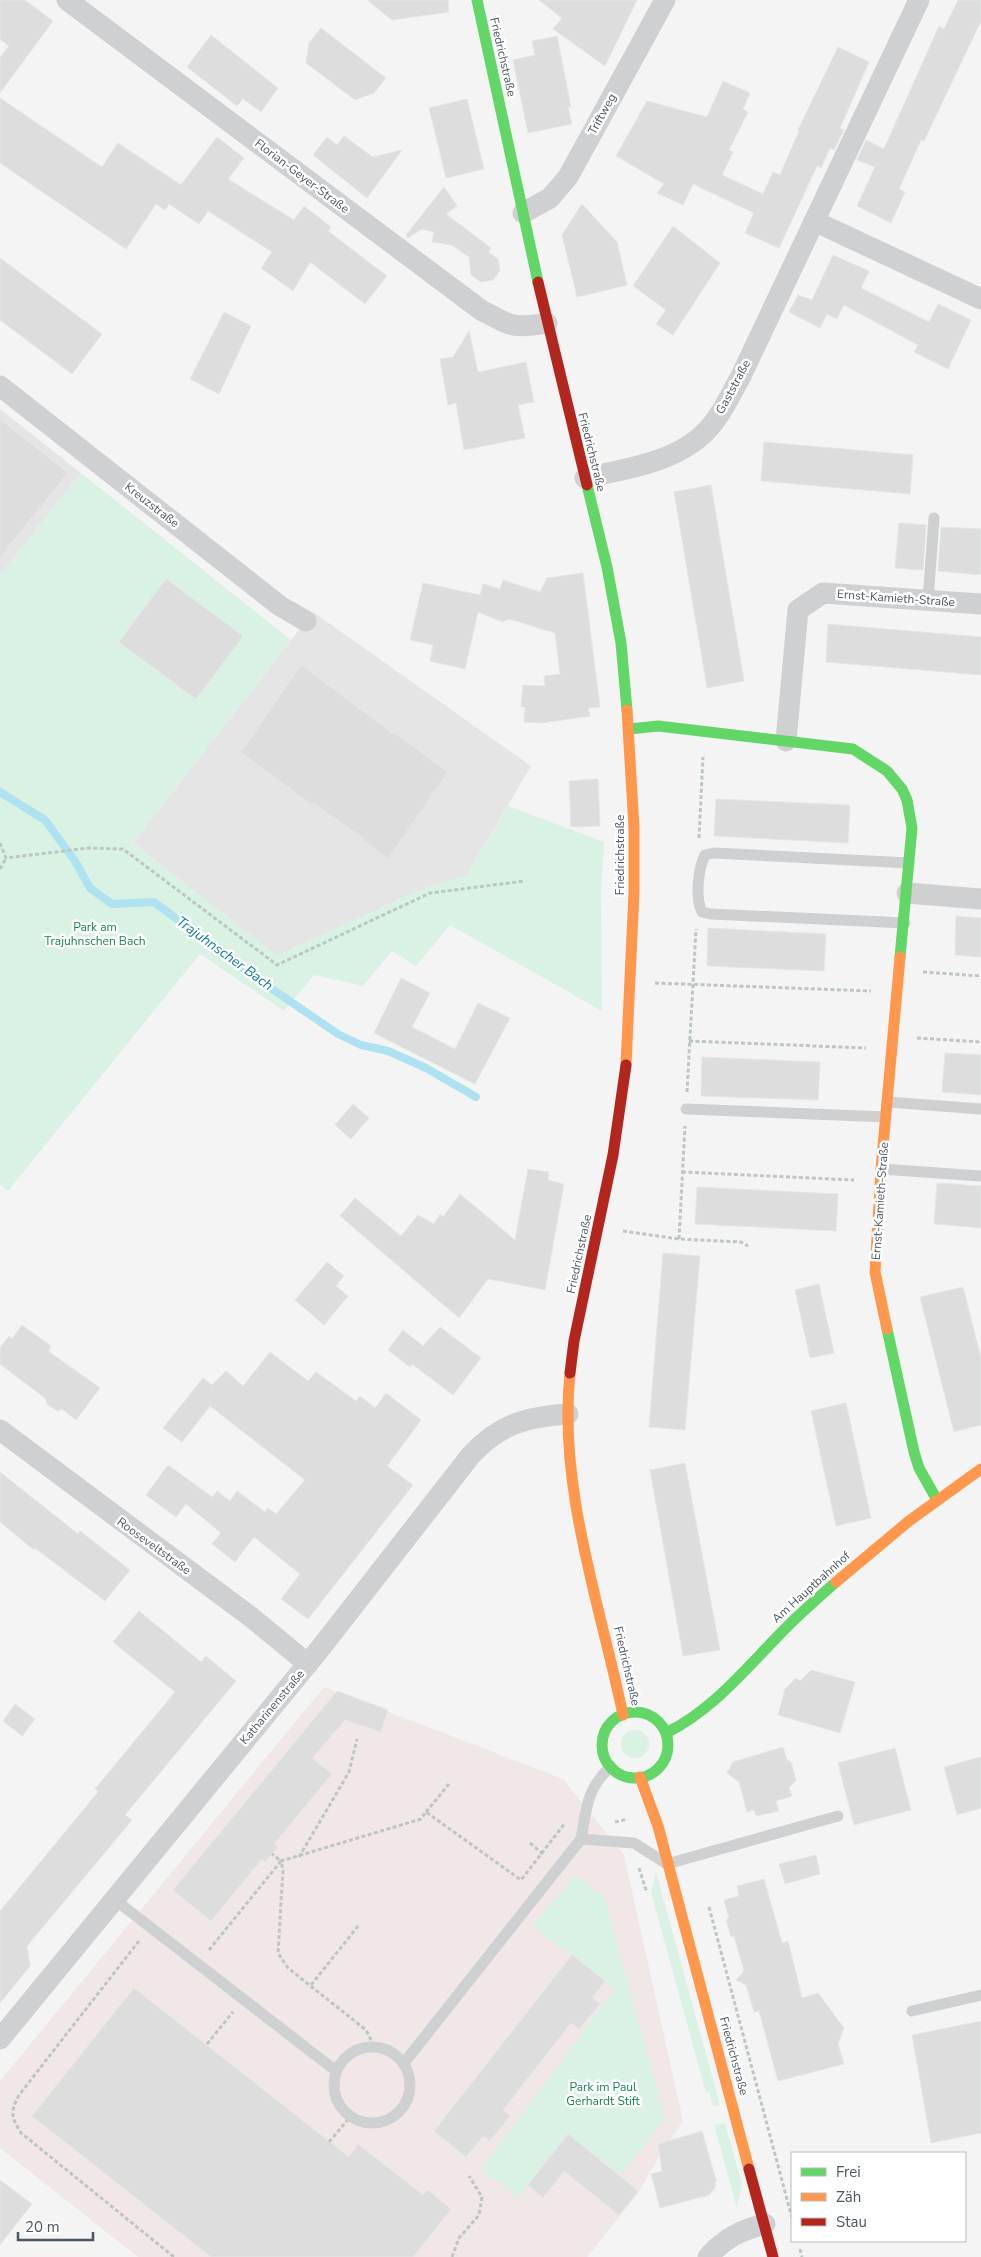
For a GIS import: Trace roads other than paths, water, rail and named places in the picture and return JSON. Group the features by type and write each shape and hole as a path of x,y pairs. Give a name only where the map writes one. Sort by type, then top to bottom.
{"street":[{"name":"Florian-Geyer-Straße","path":"67,0 481,310 511,326 525,327 547,323"},
{"name":"Friedrichstraße","path":"477,0 547,323 615,608 621,643 630,729 634,828 632,983 623,1093 573,1350 568,1414 571,1474 577,1514 623,1714"},
{"name":"Triftweg","path":"523,213 550,198 568,177 665,0"},
{"name":"Gaststraße","path":"585,478 656,462 693,444 719,416 740,378 919,0"},
{"path":"814,221 981,299"},
{"name":"Kreuzstraße","path":"0,386 280,606 306,621"},
{"name":"Ernst-Kamieth-Straße","path":"786,741 798,610 823,593 981,604"},
{"name":"Ernst-Kamieth-Straße","path":"630,729 658,726 852,749 880,764 899,785 911,808 910,863 886,1117 874,1272 914,1452 920,1468 938,1500"},
{"path":"907,893 981,899"},
{"name":"Katharinenstraße","path":"0,2038 308,1664 450,1481 482,1443 502,1428 518,1423 568,1414"},
{"name":"Rooseveltstraße","path":"0,1430 251,1617 308,1664"},
{"name":"Am Hauptbahnhof","path":"666,1733 678,1728 711,1703 796,1618 868,1555 981,1469"},
{"name":"Friedrichstraße","path":"610,1766 604,1755 604,1737 609,1726 623,1714 636,1712 648,1715 659,1722 666,1733"},
{"path":"610,1766 621,1774 640,1777 654,1772 663,1761 668,1747 666,1733"},
{"name":"Friedrichstraße","path":"640,1777 658,1826 773,2257"},
{"path":"708,2257 721,2244 739,2232 765,2224"}],"lane":[{"path":"928,600 934,518"},
{"path":"904,924 702,912 698,905 701,863 705,855 714,853 910,863"},
{"path":"888,1102 981,1109"},
{"path":"686,1109 886,1117"},
{"path":"881,1175 981,1176"},
{"path":"404,2063 581,1839 585,1808 593,1786 610,1766"},
{"path":"581,1839 634,1842 667,1864 838,1816"},
{"path":"114,1899 336,2071"},
{"path":"912,2011 981,1995"},
{"path":"374,2046 397,2055 404,2063 409,2073 411,2084 407,2101 397,2115 386,2122 374,2124 361,2122 350,2117 341,2108 335,2096 336,2071 343,2060 353,2052 374,2046"}],"waterway":[{"name":"Trajuhnscher Bach","path":"0,792 45,820 75,861 90,888 112,904 154,902 256,978 338,1034 361,1045 388,1051 426,1068 476,1097"}],"park label":[{"name":"Park am Trajuhnschen Bach","path":"95,934"},
{"name":"Park im Paul Gerhardt Stift","path":"603,2094"}]}
